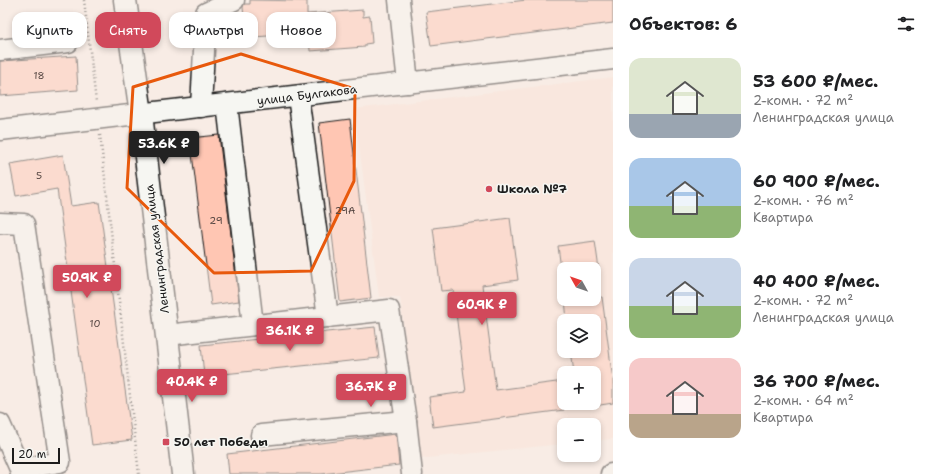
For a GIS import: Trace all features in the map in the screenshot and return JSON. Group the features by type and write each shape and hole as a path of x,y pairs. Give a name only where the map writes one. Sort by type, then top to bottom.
{"main road":[{"name":"Ленинградская улица","path":"125,0 141,114 183,474"}],"street":[{"path":"201,107 206,13 234,0"},
{"path":"399,0 408,83"},
{"path":"0,50 17,48"},
{"name":"улица Булгакова","path":"0,130 613,59"},
{"path":"298,96 328,317"},
{"path":"227,104 253,325"},
{"path":"0,223 24,224 60,462 20,471 0,424"},
{"path":"167,335 389,310 406,421 412,474"},
{"path":"261,435 406,421"}],"path":[{"path":"84,0 139,474"}],"highlighted area":[{"path":"241,54 355,89 354,181 311,271 214,273 127,188 133,87"}],"shaded area":[{"name":"Школа №7","path":"613,77 613,439 601,440 601,418 557,418 557,445 419,459 400,297 379,297 354,109"}],"building":[{"path":"250,0 307,1 307,12 266,12 266,36 258,37 258,12 243,12 244,4 250,4"},
{"path":"526,0 613,0 613,23 431,46 426,12"},
{"path":"363,10 363,17 370,16 372,43 365,44 365,47 310,51 310,48 336,48 335,12"},
{"path":"76,56 78,90 0,96 0,61"},
{"path":"350,119 371,298 340,302 319,123"},
{"path":"219,135 239,301 211,305 190,138"},
{"path":"63,155 71,206 99,202 132,440 92,445 57,189 16,196 10,164"},
{"path":"510,218 518,280 482,285 496,390 557,382 557,410 564,410 433,427 429,397 466,392 453,290 441,291 433,228"},
{"path":"595,241 598,262 560,262 558,246"},
{"path":"601,297 613,381 613,403 601,405 601,366 573,366 572,358 601,358 601,314 566,314 566,306 601,306"},
{"path":"375,327 379,358 204,376 201,345"},
{"path":"396,434 399,465 321,474 229,474 227,454"}],"place":[{"name":"Школа №7","path":"489,189"},
{"name":"50 лет Победы","path":"166,442"}]}
